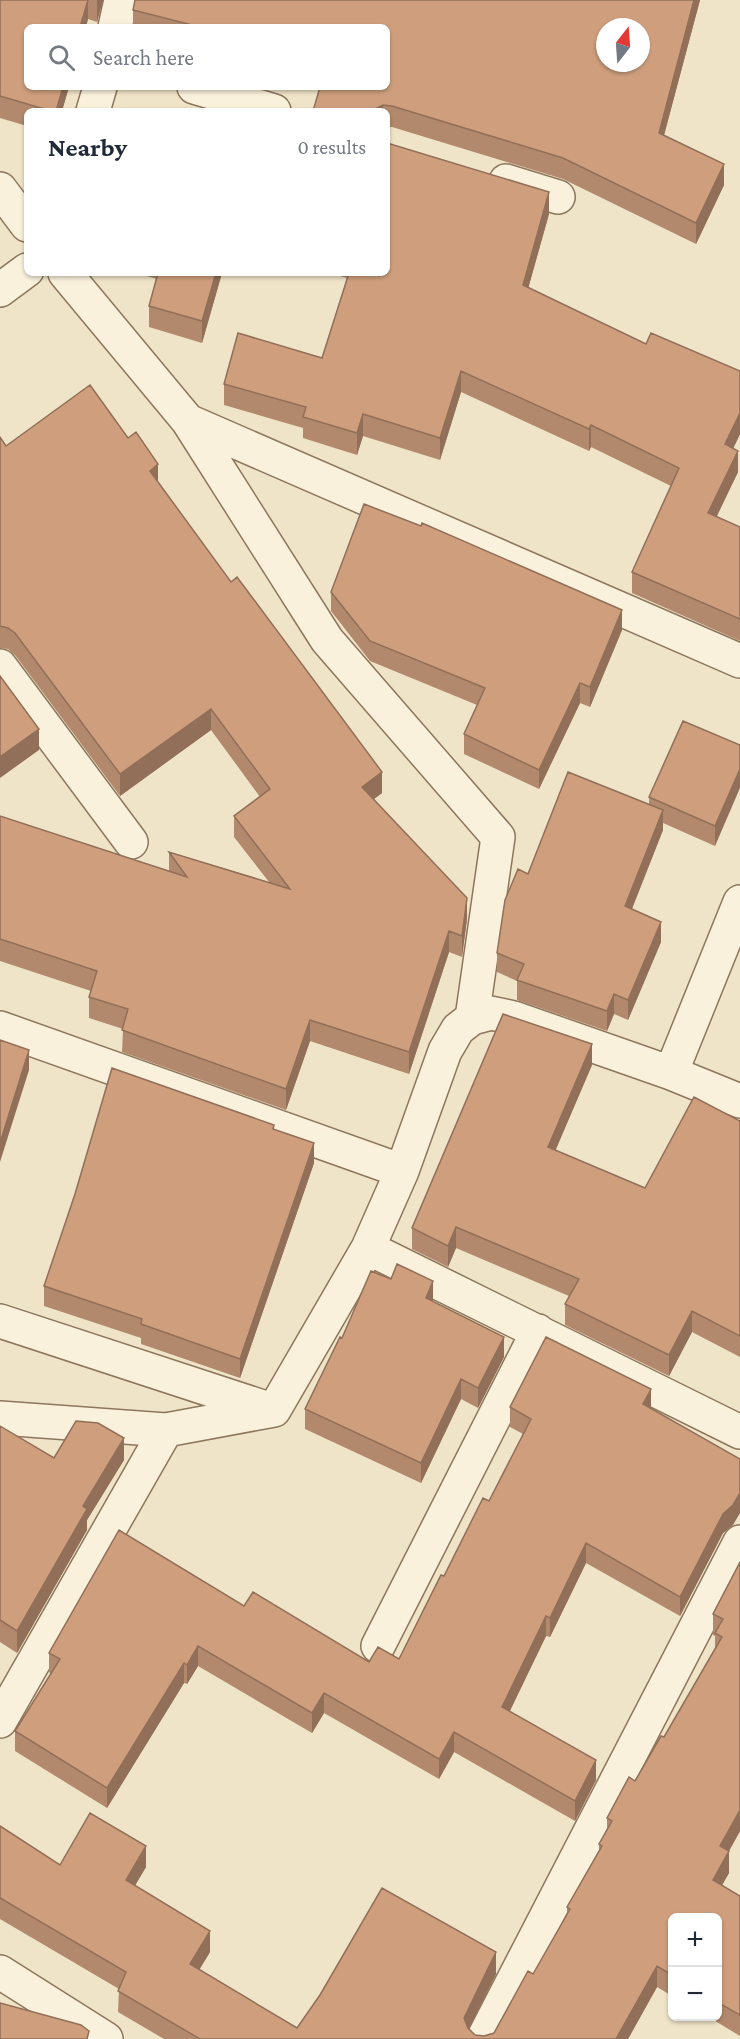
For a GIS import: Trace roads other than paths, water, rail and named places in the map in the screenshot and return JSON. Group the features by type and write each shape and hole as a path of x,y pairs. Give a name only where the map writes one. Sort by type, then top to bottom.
{"street":[{"path":"117,24 121,0"},
{"path":"94,108 99,90"},
{"path":"204,90 264,108"},
{"path":"478,173 558,197"},
{"path":"0,189 24,221"},
{"path":"0,290 24,272"},
{"path":"67,276 188,421 327,640 498,837 472,1018"},
{"path":"188,421 740,661"},
{"path":"0,666 130,843"},
{"path":"671,1073 740,902"},
{"path":"0,1418 166,1430 274,1410 368,1248 402,1172 445,1051 458,1029 472,1018 491,1013 514,1018 671,1073 740,1101"},
{"path":"0,1028 402,1172"},
{"path":"368,1248 740,1432"},
{"path":"0,1321 274,1410"},
{"path":"378,1646 538,1331"},
{"path":"0,1721 166,1430"},
{"path":"483,2039 740,1542"},
{"path":"0,1972 106,2039"}]}
